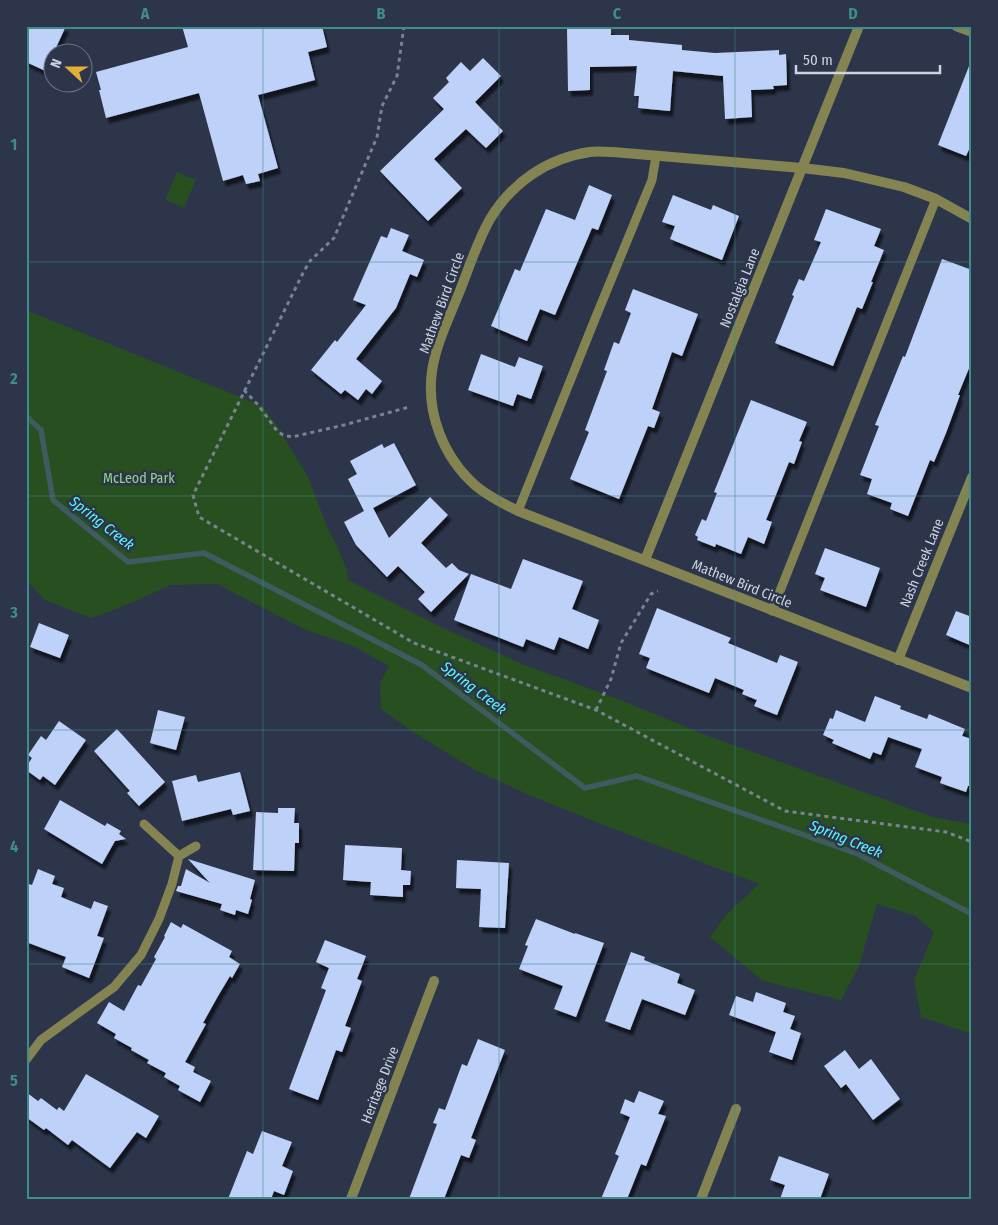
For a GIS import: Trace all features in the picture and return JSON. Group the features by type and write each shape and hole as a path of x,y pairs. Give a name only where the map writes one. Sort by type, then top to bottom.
{"street":[{"name":"Nostalgia Lane","path":"645,560 859,26"},
{"path":"956,26 972,32"},
{"name":"Mathew Bird Circle","path":"972,219 936,199 904,187 844,173 612,152 590,152 548,164 514,189 490,220 479,243 437,351 432,372 431,403 440,434 449,454 476,486 489,496 518,511 972,688"},
{"name":"Nash Creek Lane","path":"898,660 972,477"},
{"name":"Heritage Drive","path":"351,1199 434,981"},
{"path":"701,1199 736,1109"}],"lane":[{"path":"518,511 652,180 656,156"},
{"path":"772,610 936,199"},
{"path":"144,824 179,856"},
{"path":"26,1060 41,1040 114,987 141,955 159,919 172,884 179,856 196,846"}],"path":[{"path":"404,26 397,76 382,106 377,137 334,238 310,261 193,495 199,517 414,644 596,710 786,810 946,832 972,842"},
{"path":"244,390 259,406 276,431 283,435 292,436 344,425 409,407"},
{"path":"596,710 611,679 621,643 651,594 658,591"}],"green space":[{"path":"177,172 196,180 184,208 165,200"},
{"name":"McLeod Park","path":"26,310 262,406 277,426 308,477 328,529 347,570 348,580 439,626 522,664 618,699 703,734 933,817 972,824 972,1034 921,1017 914,980 934,932 915,916 877,904 859,966 841,1000 763,981 710,937 726,915 759,884 531,796 475,770 413,732 381,709 380,683 389,666 353,646 304,629 217,584 171,585 91,618 45,600 26,580"}],"building":[{"path":"26,26 66,26 59,42 42,42 42,69 26,62"},
{"path":"182,26 322,26 327,47 308,52 315,80 258,95 278,168 258,174 260,181 246,184 243,175 223,181 199,93 106,118 96,72 188,47"},
{"path":"611,28 611,35 629,35 629,40 682,45 682,50 715,53 779,50 779,55 786,54 787,85 773,86 774,89 751,90 752,117 725,119 723,76 673,71 670,111 638,108 639,96 634,96 637,66 590,67 590,90 568,91 567,29"},
{"path":"483,58 501,76 475,102 503,131 486,148 466,129 434,159 462,188 428,221 380,171 444,109 433,98 449,82 446,78 461,62 470,71"},
{"path":"971,61 972,143 966,156 938,145"},
{"path":"589,185 612,195 598,230 592,228 555,315 540,309 527,341 491,326 515,269 520,271 546,209 575,220"},
{"path":"673,195 711,210 713,205 739,216 722,260 670,239 675,226 662,222"},
{"path":"826,209 881,229 874,246 884,250 862,309 857,307 833,366 775,343 799,279 804,281 821,242 814,240"},
{"path":"391,228 409,235 402,251 424,260 417,277 410,274 396,308 356,359 382,381 372,394 366,389 358,400 345,390 341,394 311,370 335,340 337,342 366,305 353,300 381,236 387,238"},
{"path":"942,259 972,270 972,361 958,395 960,395 946,433 934,462 930,460 908,516 890,509 892,503 867,494 872,479 860,475 879,426 875,425 903,356 905,357"},
{"path":"633,289 698,314 682,356 672,352 652,409 660,412 654,428 648,426 619,499 570,479 589,432 585,430 607,371 604,370 614,342 619,344 631,313 625,310"},
{"path":"481,354 515,367 519,357 543,366 531,399 517,394 513,406 468,390"},
{"path":"751,400 807,422 799,441 802,442 794,464 789,462 766,520 772,522 764,544 748,537 741,554 716,544 715,547 697,540 698,537 695,535 702,519 706,521 717,493 714,492"},
{"path":"394,443 416,485 373,508 389,538 430,497 448,515 421,543 446,568 452,563 459,570 469,574 431,612 418,599 425,592 398,566 387,577 356,545 344,522 364,511 348,479 357,474 350,461 382,444 384,448"},
{"path":"825,548 880,568 866,607 820,590 825,578 815,574"},
{"path":"523,559 583,581 572,609 599,620 588,649 559,637 554,650 526,639 523,647 454,620 471,574 511,589"},
{"path":"657,608 731,638 728,643 777,663 780,655 798,662 777,715 754,706 757,700 742,694 744,690 715,678 709,693 646,668 650,658 639,654"},
{"path":"956,611 972,617 972,646 946,635"},
{"path":"39,623 69,635 60,658 30,647"},
{"path":"875,696 901,706 900,709 927,719 929,714 965,729 962,736 972,739 972,786 968,786 966,792 940,783 942,777 915,767 922,749 888,737 881,755 873,752 870,759 832,743 834,740 823,735 830,718 833,719 836,710 865,722"},
{"path":"158,710 185,717 176,750 150,743"},
{"path":"59,721 86,740 55,785 43,776 40,780 26,770 26,767 32,758 28,755 41,736 46,740"},
{"path":"117,729 165,782 139,806 127,793 130,791 94,751"},
{"path":"240,772 250,811 233,815 231,809 182,821 172,781 196,775 198,782"},
{"path":"60,800 105,826 107,823 121,831 119,834 126,839 115,841 102,864 44,829"},
{"path":"278,808 295,808 294,823 299,823 299,843 295,843 294,871 253,870 256,812 278,813"},
{"path":"345,845 402,848 401,870 411,871 410,885 403,885 403,897 370,895 371,882 343,880"},
{"path":"188,859 255,880 248,914 236,910 235,915 220,910 222,904 176,891 178,886 181,886 186,869 210,883"},
{"path":"457,860 509,863 505,928 479,927 481,889 456,888"},
{"path":"38,869 55,876 52,884 64,888 61,897 91,909 94,901 108,906 97,936 104,938 89,978 62,967 66,957 26,942 26,883 32,885"},
{"path":"536,919 604,943 576,1017 554,1009 563,986 519,969 528,946 525,945"},
{"path":"171,922 181,928 183,924 232,951 229,957 240,964 218,996 203,1023 206,1024 185,1062 195,1067 193,1072 211,1081 200,1102 178,1090 180,1086 164,1077 166,1073 147,1063 149,1060 114,1038 116,1034 97,1023 109,1002 124,1011 138,985 141,986 156,959 154,957"},
{"path":"325,940 366,956 357,979 362,981 345,1026 351,1028 342,1052 336,1050 318,1100 289,1089 326,990 321,988 329,968 316,962"},
{"path":"631,952 645,957 644,960 680,974 677,983 695,990 685,1015 642,999 630,1030 605,1021"},
{"path":"756,992 786,1003 783,1012 795,1016 790,1029 801,1033 792,1060 769,1052 776,1032 729,1015 736,996 753,1002"},
{"path":"478,1039 505,1050 471,1138 476,1140 469,1158 461,1155 444,1199 409,1199 437,1124 433,1123 439,1108 445,1110 462,1064 467,1066"},
{"path":"845,1050 859,1069 871,1059 900,1099 873,1120 846,1084 841,1088 824,1066"},
{"path":"86,1074 159,1116 146,1138 137,1132 110,1168 72,1140 68,1145 46,1128 44,1130 26,1117 26,1092 38,1101 41,1098 57,1110 59,1107 64,1111"},
{"path":"639,1091 664,1101 658,1114 666,1116 646,1166 641,1164 627,1199 601,1199 619,1156 615,1154 630,1117 620,1113 625,1099 634,1103"},
{"path":"262,1131 292,1142 282,1166 293,1171 284,1195 274,1191 271,1199 228,1199 247,1151 253,1154"},
{"path":"779,1156 829,1174 820,1199 780,1199 785,1185 770,1180"}],"waterway":[{"name":"Spring Creek","path":"26,416 41,430 53,500 128,562 204,553 422,665 585,788 637,776 858,854 972,914"}]}
